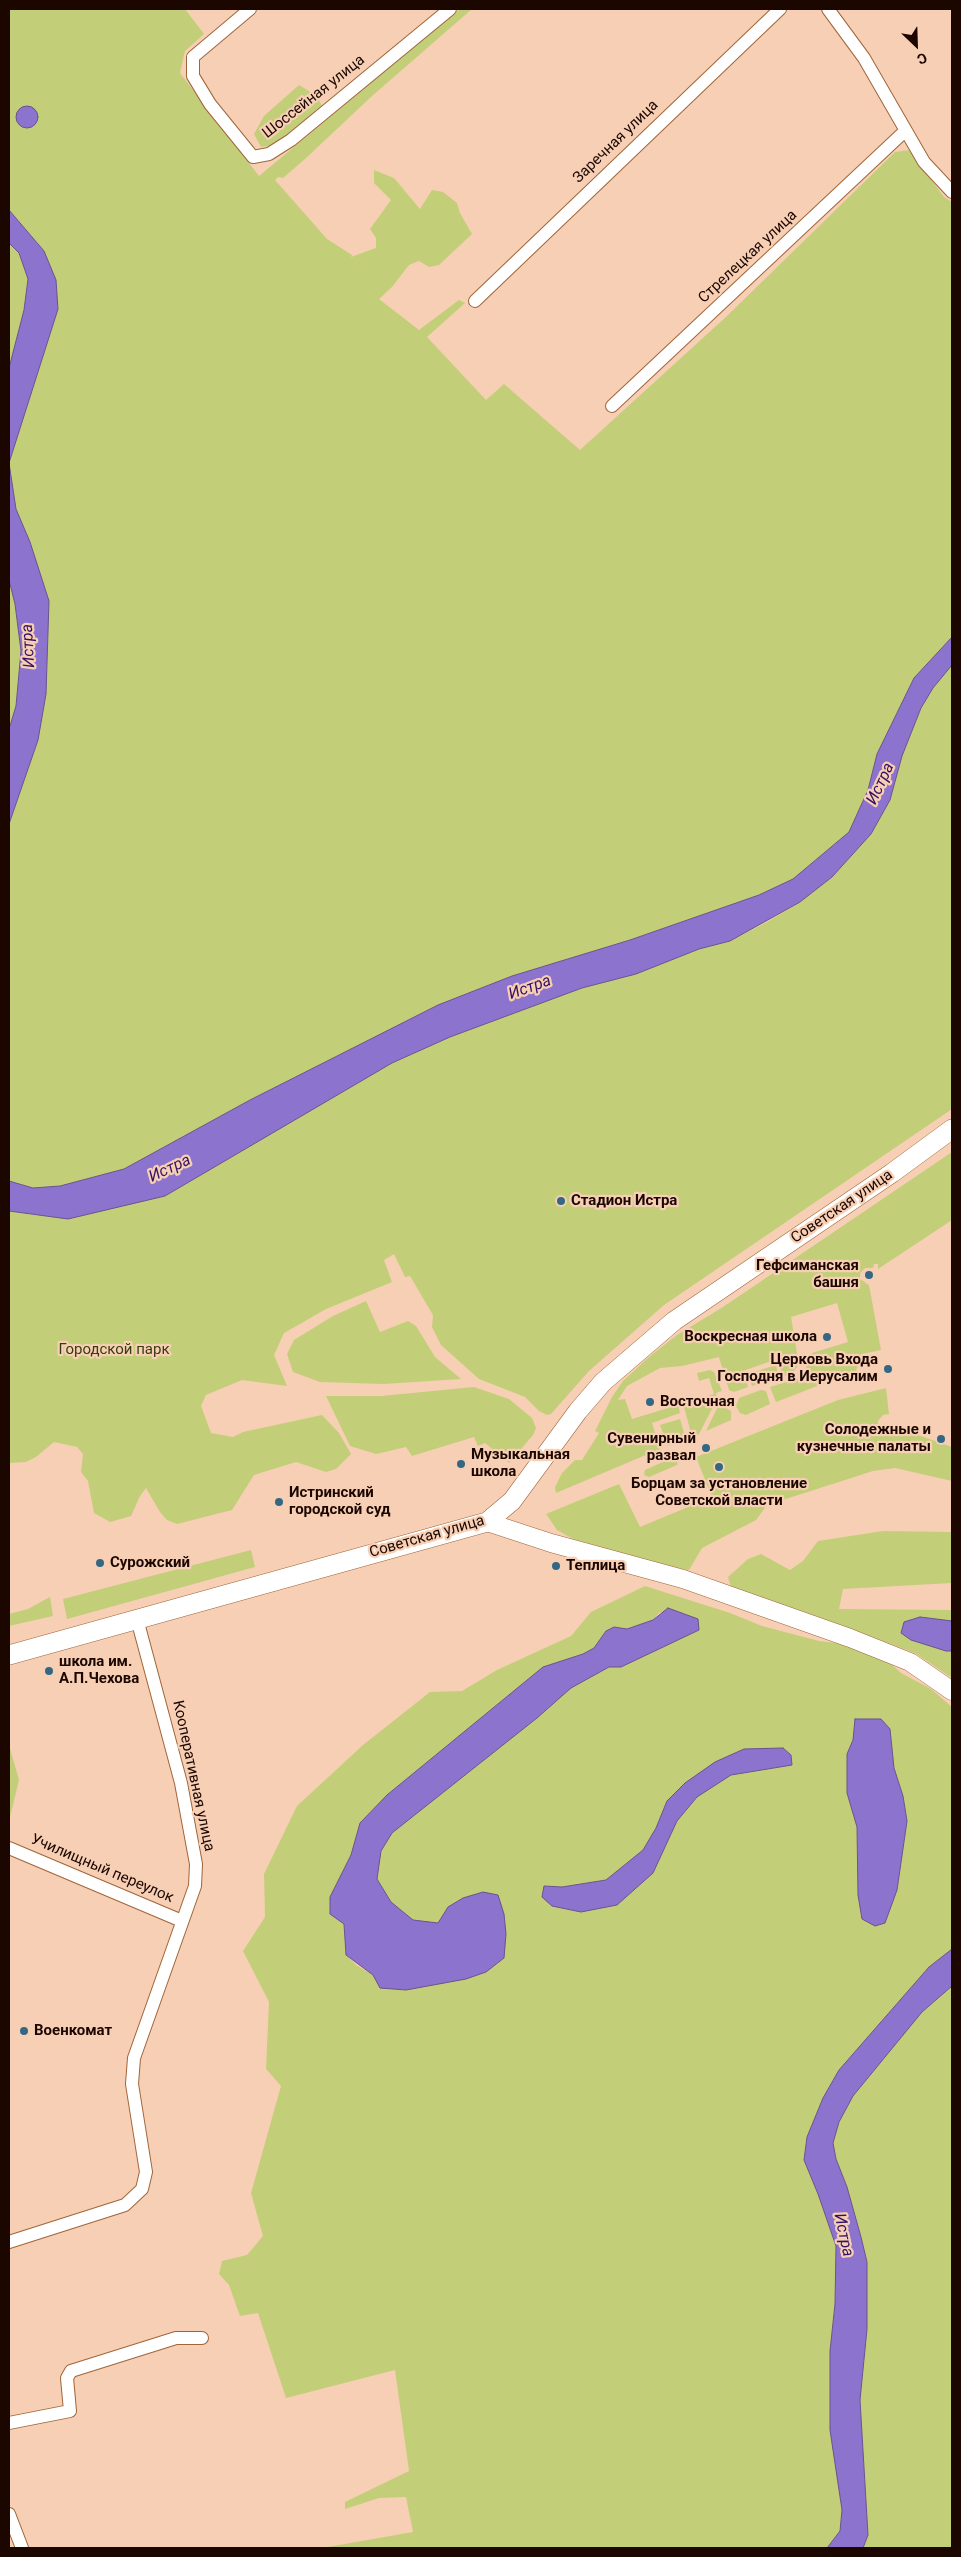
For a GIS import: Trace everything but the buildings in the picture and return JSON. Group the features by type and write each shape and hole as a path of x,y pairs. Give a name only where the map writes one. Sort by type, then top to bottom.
{"main road":[{"name":"Советская улица","path":"9,1655 487,1522 512,1501 578,1411 603,1382 667,1327 952,1129"},
{"path":"487,1522 551,1543 682,1578 835,1632 910,1662 952,1691"}],"street":[{"name":"Шоссейная улица","path":"250,9 193,57 193,76 210,104 252,156 269,154 291,140 450,9"},
{"name":"Заречная улица","path":"475,301 780,9"},
{"path":"828,9 864,58 924,162 952,192"},
{"name":"Стрелецкая улица","path":"612,406 722,305 905,131"},
{"name":"Кооперативная улица","path":"9,2242 125,2205 142,2190 146,2172 132,2084 134,2058 195,1886 196,1864 170,1735 137,1619"},
{"name":"Училищный переулок","path":"9,1848 182,1921"},
{"path":"9,2423 70,2411 67,2378 70,2371 176,2338 202,2338"},
{"path":"9,2514 22,2548"}],"green space":[{"path":"9,9 185,9 204,34 185,51 180,73 259,176 460,9 472,9 372,96 305,159 283,178 278,177 275,180 327,239 352,255 351,257 376,248 376,238 370,229 391,200 374,183 374,170 394,178 420,209 432,190 443,192 457,203 460,213 472,234 439,265 429,267 419,261 409,265 392,287 379,299 419,330 459,300 465,303 427,337 486,400 504,384 580,450 727,316 895,152 909,150 944,197 952,202 952,637 914,678 877,754 868,790 849,832 793,879 759,895 630,940 512,976 438,1005 250,1100 124,1169 60,1186 33,1188 9,1181 9,824 38,740 30,542 16,509 9,463 58,309 44,251 9,210"},
{"path":"299,85 317,96 322,106 305,128 274,145 261,147 254,134 264,116"},
{"path":"9,243 19,253 28,279 24,310 9,368"},
{"path":"9,580 15,604 21,651 16,706 9,729"},
{"name":"Городской парк","path":"952,665 952,1109 664,1305 589,1371 551,1414 547,1415 539,1411 525,1397 479,1379 441,1345 432,1327 433,1315 410,1276 405,1277 394,1254 384,1260 392,1282 326,1309 284,1333 274,1355 287,1386 242,1380 206,1395 201,1406 211,1433 233,1437 243,1432 322,1415 339,1433 351,1454 336,1469 326,1472 296,1462 254,1475 232,1510 177,1524 167,1520 160,1512 146,1488 140,1496 131,1516 110,1522 94,1513 88,1481 81,1472 83,1454 77,1447 54,1442 36,1457 26,1462 9,1463 9,1211 36,1215 165,1196 392,1063 450,1037 582,988 636,974 699,949 730,941 767,922 800,902 832,877 871,834 890,800 902,756 921,708 933,688"},
{"path":"952,1152 952,1220 878,1269 878,1264 874,1264 873,1268 865,1268 860,1273 860,1279 869,1285 881,1350 862,1354 856,1371 776,1402 770,1387 802,1377 812,1353 848,1342 837,1303 791,1317 799,1365 792,1373 783,1377 778,1361 774,1360 743,1371 748,1387 734,1392 729,1390 719,1357 682,1366 660,1368 627,1386 618,1400 625,1399 632,1419 678,1405 680,1413 652,1423 660,1449 556,1493 555,1487 562,1473 575,1460 582,1460 599,1433 595,1431 612,1397 623,1381 649,1357 677,1335 723,1307"},
{"path":"366,1301 380,1332 408,1321 416,1326 435,1357 461,1379 384,1384 320,1382 293,1372 287,1354 294,1340 333,1316"},
{"path":"776,1365 779,1378 752,1386 748,1374"},
{"path":"710,1370 714,1372 722,1391 716,1393 717,1399 699,1434 692,1437 683,1403 714,1394 709,1378 699,1381 697,1373"},
{"path":"474,1387 509,1399 532,1418 536,1428 533,1435 509,1463 485,1443 478,1446 474,1437 412,1456 406,1447 376,1454 350,1446 326,1396 381,1396"},
{"path":"886,1388 889,1414 883,1415 878,1421 878,1429 884,1433 899,1434 901,1429 952,1447 952,1481 895,1468 873,1471 767,1505 756,1520 702,1548 689,1570 667,1567 573,1539 557,1530 546,1514 619,1484 640,1527 712,1497 696,1457 838,1400"},
{"path":"761,1390 766,1391 770,1404 746,1415 740,1413 736,1406 739,1398"},
{"path":"719,1404 731,1411 731,1420 706,1431"},
{"path":"680,1419 686,1440 668,1446 660,1425"},
{"path":"674,1457 678,1460 677,1465 649,1477 644,1475 645,1470"},
{"path":"883,1531 952,1532 952,1583 843,1589 839,1609 952,1610 952,1678 915,1653 731,1587 728,1577 748,1559 761,1554 790,1570 803,1561 818,1541"},
{"path":"251,1550 255,1567 67,1619 63,1599"},
{"path":"645,1586 730,1613 762,1626 819,1641 844,1644 889,1662 901,1673 931,1689 952,1707 952,1949 929,1967 839,2070 823,2098 807,2137 804,2160 836,2246 835,2304 830,2351 830,2430 843,2510 840,2531 827,2548 322,2548 413,2532 406,2497 379,2498 345,2509 345,2502 409,2471 395,2370 286,2398 258,2313 240,2316 229,2285 219,2274 222,2261 247,2255 263,2236 251,2193 281,2086 266,2069 269,2002 243,1951 265,1917 264,1874 297,1806 363,1745 430,1692 462,1691 497,1670 571,1636 591,1612","holes":["660,1612 699,1630 621,1667 609,1667 571,1688 537,1718 392,1833 381,1851 377,1879 391,1902 413,1920 429,1924 438,1923 448,1907 504,1958 485,1972 373,1975 356,1965 346,1955 344,1924 331,1897 351,1855 360,1823 387,1795 543,1668 583,1654 594,1648 606,1631 614,1627 627,1629 653,1620","890,1729 894,1768 903,1796 907,1821 897,1890 858,1895 857,1827 847,1793 847,1754 853,1740","783,1748 791,1755 792,1765 731,1775 697,1797 677,1821 653,1873 542,1897 545,1886 562,1887 606,1880 643,1850 656,1828 667,1801"]},
{"path":"50,1597 53,1616 9,1626 9,1614 28,1609"},
{"path":"9,1745 19,1780 9,1821"},
{"path":"952,1986 952,2548 863,2548 868,2535 860,2400 867,2329 867,2262 847,2187 836,2159 833,2143 839,2122 853,2096 922,2012"}],"water":[{"path":"27,106 35,109 38,117 35,125 27,128 19,125 16,117 19,109"},
{"path":"9,210 44,251 56,280 58,309 9,463 9,368 24,310 28,279 19,253 9,243"},
{"name":"Истра","path":"9,463 16,509 30,542 49,601 46,694 38,740 9,824 9,729 16,706 21,651 15,604 9,580"},
{"name":"Истра","path":"952,637 952,665 933,688 921,708 902,756 890,800 871,834 832,877 800,902 730,941 699,949 636,974 582,988 450,1037 392,1063 165,1196 68,1219 9,1211 9,1181 33,1188 60,1186 124,1169 250,1100 438,1005 512,976 630,940 759,895 793,879 849,832 868,790 877,754 914,678"},
{"path":"668,1608 698,1619 699,1630 621,1667 609,1667 571,1688 537,1718 392,1833 381,1851 377,1879 391,1902 413,1920 438,1923 448,1907 463,1898 483,1892 498,1895 504,1914 506,1934 504,1958 486,1972 466,1979 406,1990 380,1988 373,1975 346,1955 344,1924 330,1914 330,1897 351,1855 360,1823 387,1795 543,1667 583,1654 594,1648 606,1631 614,1627 627,1629 653,1620"},
{"path":"920,1617 952,1621 952,1651 946,1651 911,1640 901,1633 904,1622"},
{"path":"855,1719 881,1719 890,1729 894,1768 903,1796 907,1821 897,1890 885,1923 875,1926 862,1919 858,1895 857,1827 847,1793 847,1754 853,1740"},
{"path":"783,1748 791,1755 792,1765 731,1775 697,1797 677,1821 653,1873 617,1905 581,1912 552,1906 542,1897 544,1886 562,1887 606,1880 643,1850 656,1828 667,1801 685,1783 715,1762 744,1749"},
{"name":"Истра","path":"952,1949 952,1986 922,2012 853,2096 839,2122 833,2143 836,2159 847,2187 867,2262 867,2329 860,2400 868,2535 863,2548 827,2548 840,2531 842,2510 830,2430 830,2351 835,2304 836,2246 804,2160 807,2137 823,2098 839,2070 929,1967"}],"place":[{"name":"Стадион Истра","path":"561,1201"},
{"name":"Гефсиманская башня","path":"869,1275"},
{"name":"Воскресная школа","path":"827,1337"},
{"name":"Церковь Входа Господня в Иерусалим","path":"888,1369"},
{"name":"Восточная","path":"650,1402"},
{"name":"Солодежные и кузнечные палаты","path":"941,1439"},
{"name":"Сувенирный развал","path":"706,1448"},
{"name":"Музыкальная школа","path":"461,1464"},
{"name":"Борцам за установление Советской власти","path":"719,1467"},
{"name":"Истринский городской суд","path":"279,1502"},
{"name":"Сурожский","path":"100,1563"},
{"name":"Теплица","path":"556,1566"},
{"name":"школа им. А.П.Чехова","path":"49,1671"},
{"name":"Военкомат","path":"24,2031"}]}
